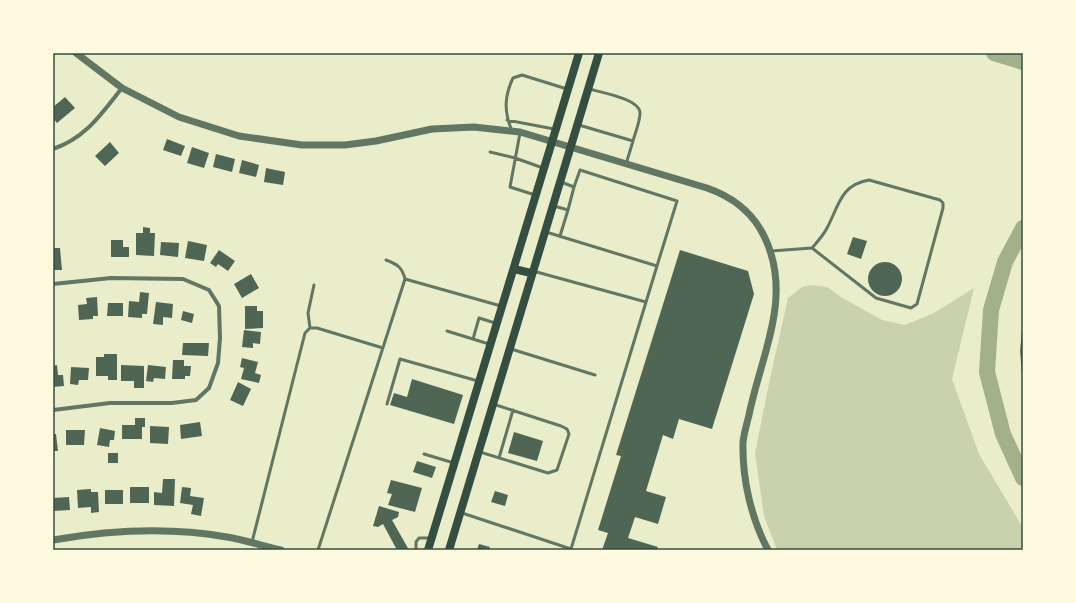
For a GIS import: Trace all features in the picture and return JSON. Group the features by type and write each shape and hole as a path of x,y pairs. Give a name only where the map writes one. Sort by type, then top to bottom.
{"main road":[{"path":"428,550 557,130 579,53"},
{"path":"449,550 569,147 599,53"},
{"path":"514,269 532,272"}],"street":[{"path":"76,53 122,88 179,117 239,136 302,145 345,145 376,141 432,129 474,127 520,132 724,194 739,204 752,216 762,231 771,251 776,272 777,294 769,338 752,397 743,441 746,487 758,532 768,550"},
{"path":"53,149 70,144 95,123 122,88"},
{"path":"53,284 111,278 183,279 209,290 219,306 220,338 218,363 210,388 196,400 172,403 110,403 53,410"},
{"path":"53,540 91,534 159,530 227,537 281,550"}],"lane":[{"path":"512,131 507,120 505,102 509,86 513,78 517,75 522,75 568,90"},
{"path":"588,89 630,101 638,107 640,113 626,164"},
{"path":"507,120 557,130"},
{"path":"576,124 633,141"},
{"path":"520,132 510,187 537,195"},
{"path":"490,152 516,158 545,168"},
{"path":"460,513 570,549 677,201 580,170 560,236"},
{"path":"771,251 812,248 876,298 911,308 917,304 944,208 943,203 940,200 869,180 859,182 844,193 827,228 812,248"},
{"path":"559,182 574,187"},
{"path":"552,205 568,210"},
{"path":"544,232 657,266"},
{"path":"318,550 405,278 397,264 386,260"},
{"path":"532,272 646,302"},
{"path":"405,278 502,307"},
{"path":"252,543 305,334 310,328 309,308 314,285"},
{"path":"473,339 479,318 497,324"},
{"path":"310,328 317,328 383,348"},
{"path":"448,331 491,345"},
{"path":"509,349 595,375"},
{"path":"387,404 400,359 480,382"},
{"path":"479,451 548,473 557,470 568,442 570,434 567,429 493,404"},
{"path":"499,458 513,410"},
{"path":"424,454 454,463"},
{"path":"416,550 416,542 419,538 432,538"}],"path":[{"path":"1023,325 1021,351 1023,379"}],"green space":[{"path":"810,285 827,287 841,297 882,320 905,325 934,313 974,288 952,379 979,454 1023,528 1023,550 777,550 764,516 755,453 788,298 802,287"}],"building":[{"path":"65,97 75,108 57,123 53,118 53,107"},
{"path":"167,139 185,146 181,156 163,150"},
{"path":"110,142 119,153 105,166 95,156"},
{"path":"192,147 209,153 204,168 187,163"},
{"path":"216,154 235,159 232,172 213,167"},
{"path":"242,160 259,165 256,177 239,173"},
{"path":"266,168 285,172 283,185 264,182"},
{"path":"143,227 150,228 150,233 155,233 154,256 136,255 136,233 143,233"},
{"path":"853,237 867,241 861,259 847,254"},
{"path":"111,240 123,240 123,247 129,247 129,257 111,257"},
{"path":"188,241 207,245 204,261 185,258"},
{"path":"161,242 179,243 178,257 160,255"},
{"path":"53,248 60,248 62,270 53,270"},
{"path":"219,250 235,261 228,271 218,264 216,267 210,263"},
{"path":"680,250 748,271 754,294 712,429 679,419 673,439 663,435 646,491 666,497 658,524 635,517 628,538 658,547 657,550 602,550 608,533 598,530 621,456 616,455"},
{"path":"885,262 897,267 902,279 897,291 885,296 873,291 868,279 873,267"},
{"path":"251,274 259,288 242,298 234,284"},
{"path":"140,292 149,293 147,314 142,314 142,318 128,317 129,301 139,302"},
{"path":"97,297 98,316 93,316 93,319 79,320 78,305 87,304 86,298"},
{"path":"156,302 173,304 172,318 163,317 163,325 153,324"},
{"path":"108,303 123,303 123,316 107,316"},
{"path":"245,306 257,306 257,311 263,311 263,328 245,329"},
{"path":"183,311 194,314 192,323 181,320"},
{"path":"244,330 261,332 260,344 253,343 253,348 242,347"},
{"path":"183,343 209,343 208,356 182,355"},
{"path":"104,354 117,354 117,380 108,380 108,376 96,376 96,357 104,357"},
{"path":"242,358 258,362 255,373 261,375 259,383 241,379 244,368 240,367"},
{"path":"173,360 184,360 184,366 191,366 190,376 185,376 185,379 172,379"},
{"path":"57,365 58,375 63,375 64,386 53,387 53,366"},
{"path":"121,365 144,366 144,388 134,388 134,381 121,381"},
{"path":"148,365 166,367 165,379 154,378 153,382 146,381"},
{"path":"71,367 89,368 88,380 79,380 78,385 70,384"},
{"path":"412,379 463,395 454,424 390,405 394,393 407,397"},
{"path":"238,382 251,389 243,406 230,400"},
{"path":"135,418 145,418 145,427 142,427 142,439 122,439 122,425 135,425"},
{"path":"200,422 202,436 181,439 180,425"},
{"path":"150,426 169,427 168,444 150,443"},
{"path":"100,428 115,431 114,440 110,440 109,447 97,445"},
{"path":"66,430 85,430 84,445 66,445"},
{"path":"514,432 543,441 537,461 508,453"},
{"path":"53,434 56,434 58,451 53,451"},
{"path":"108,453 118,453 118,463 108,463"},
{"path":"417,461 436,467 432,478 413,472"},
{"path":"163,479 175,479 174,506 154,505 154,492 162,493"},
{"path":"391,480 422,488 415,512 388,505 392,494 387,493"},
{"path":"130,487 149,487 149,503 130,503"},
{"path":"182,487 191,488 190,496 204,498 201,516 191,514 193,505 180,503"},
{"path":"91,489 91,492 98,492 99,512 91,513 91,507 78,508 77,490"},
{"path":"105,490 123,490 123,504 105,504"},
{"path":"495,491 508,495 505,506 491,502"},
{"path":"69,497 70,510 53,511 53,498"},
{"path":"379,506 399,512 398,517 392,520 409,550 397,550 383,524 378,527 373,526"},
{"path":"479,544 490,547 489,550 477,550"}],"waterway":[{"path":"994,53 1023,62"},
{"path":"1023,228 1005,262 991,310 987,372 1003,434 1023,478"}]}
